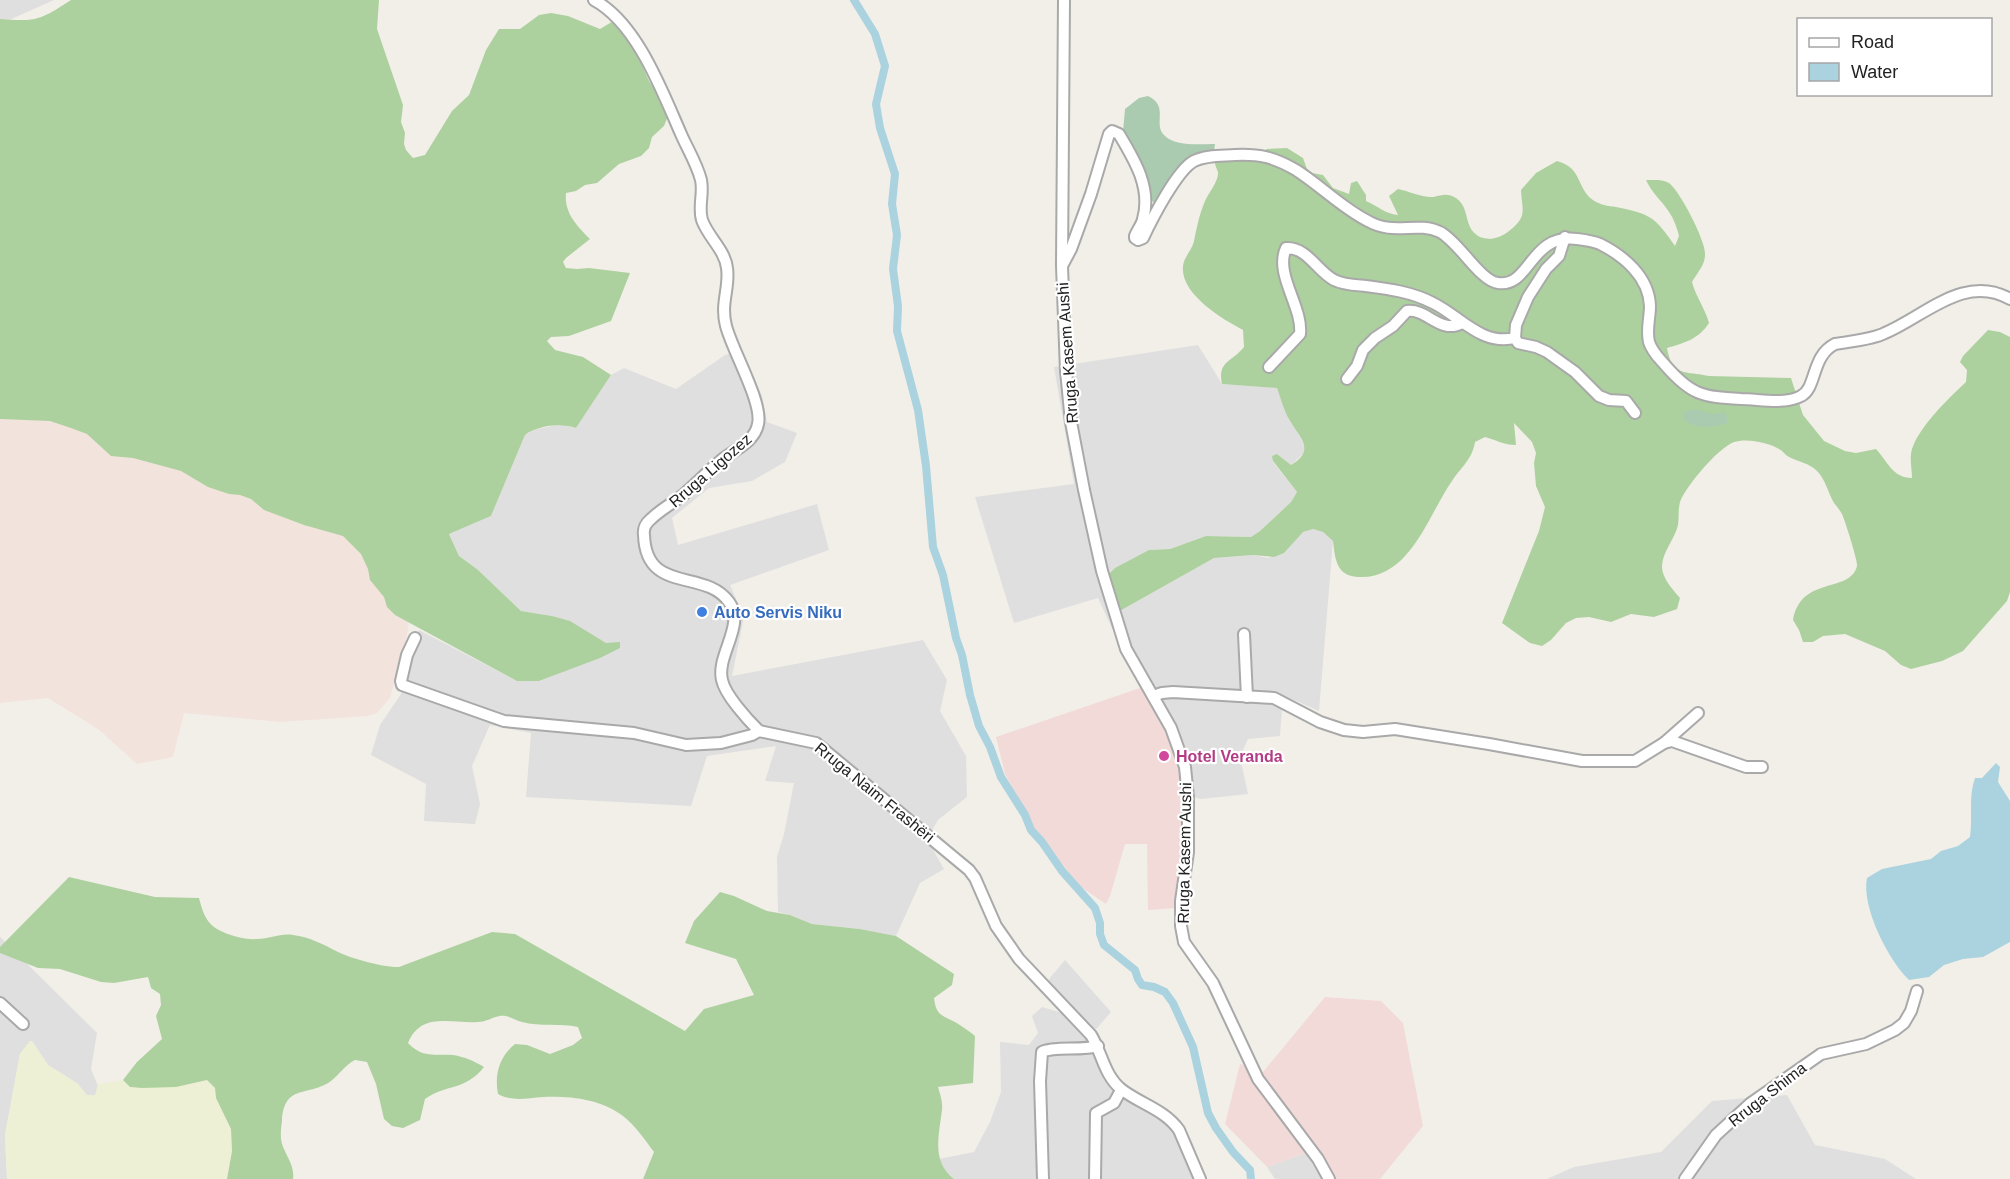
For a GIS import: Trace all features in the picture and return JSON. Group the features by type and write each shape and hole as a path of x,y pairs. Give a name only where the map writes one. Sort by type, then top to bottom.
{"street":[{"name":"Rruga Ligozez","path":"594,0 610,10 627,27 667,98 701,181 703,221 722,252 727,267 723,299 726,325 757,402 759,423 750,439 719,462 670,506 651,518 646,524 644,533 649,559 660,571 710,589 728,601 734,613 734,623 721,678 724,687 759,731"},
{"path":"1062,266 1064,0"},
{"name":"Rruga Kasem Aushi","path":"1329,1179 1318,1159 1258,1078 1213,983 1184,942 1181,926 1181,901 1188,852 1186,775 1180,750 1171,728 1126,649 1102,572 1071,423 1066,371 1062,266 1071,249 1091,194 1106,141 1112,131 1119,134 1138,168 1142,181 1146,202 1143,220 1135,236 1138,240 1143,238 1171,188 1183,171 1193,162 1209,157 1260,154 1279,160 1298,171 1368,222 1384,228 1398,230 1426,228 1441,233 1456,245 1488,280 1496,284 1506,284 1517,277 1547,244 1565,237"},
{"path":"1635,413 1626,400 1609,400 1599,396 1566,365 1542,349 1518,343 1515,338 1516,325 1528,297 1546,269 1559,256 1565,237 1594,242 1624,259 1638,273 1646,288 1650,305 1647,331 1654,353 1681,384 1695,393 1727,398 1782,400 1796,398 1804,394 1819,357 1828,347 1884,334 1957,294 1976,290 1996,292 2010,298"},
{"path":"1269,367 1300,334 1298,312 1288,286 1282,259 1286,248 1297,249 1337,281 1398,290 1435,303 1479,334 1502,340 1515,338"},
{"path":"1347,379 1357,366 1363,350 1374,338 1393,326 1407,310 1418,311 1432,321 1448,326 1462,323"},
{"path":"1244,634 1247,697"},
{"path":"415,638 407,655 400,681 402,685 504,721 634,733 686,745 721,743 759,731"},
{"path":"1152,696 1173,692 1274,698 1320,722 1344,730 1363,732 1395,729 1582,761 1635,761 1664,743 1698,713"},
{"name":"Rruga Naim Frashëri","path":"759,731 816,743 969,870 975,878 996,926 1019,959 1078,1021 1098,1046 1107,1073 1122,1090 1167,1115 1174,1123 1200,1179"},
{"path":"1664,743 1672,741 1746,767 1762,768"},
{"name":"Rruga Shima","path":"1685,1179 1716,1135 1750,1103 1821,1053 1866,1044 1895,1030 1904,1023 1911,1011 1917,991"},
{"path":"0,1003 23,1024"},
{"path":"1043,1179 1040,1081 1042,1052 1050,1049 1088,1049 1098,1046"},
{"path":"1095,1179 1096,1113 1114,1103 1122,1090"}],"shaded area":[{"path":"0,0 54,0 0,24"},
{"path":"0,217 420,543 407,635 390,698 377,713 367,716 280,722 184,713 173,757 137,764 98,729 48,698 0,703"},
{"path":"1198,345 1222,384 1277,388 1289,420 1301,438 1305,449 1291,465 1277,454 1273,462 1297,492 1291,502 1251,537 1206,536 1170,549 1149,550 1118,612 1214,558 1253,555 1269,558 1303,532 1313,529 1323,532 1333,541 1319,711 1283,695 1280,736 1248,739 1240,757 1248,794 1201,799 1183,794 1161,719 1140,688 1098,598 1014,623 975,497 1074,484 1054,367"},
{"path":"742,350 762,396 767,422 797,433 785,462 752,481 709,488 672,518 678,545 817,504 829,550 730,585 744,617 732,676 923,640 947,680 940,711 966,756 967,797 938,820 927,839 944,869 920,883 896,936 860,929 812,924 778,912 777,857 794,783 765,781 776,746 707,756 691,806 526,797 531,733 490,725 472,766 480,804 475,824 424,821 426,784 371,755 380,725 401,694 419,630 517,681 539,681 609,653 606,643 552,616 521,611 477,569 459,556 449,534 491,516 525,435 537,429 552,426 564,425 576,428 611,375 624,368 676,389 725,355"},
{"path":"1140,688 1161,719 1176,751 1183,794 1183,843 1177,908 1148,910 1147,844 1125,844 1106,904 1078,885 1033,826 1005,774 996,737"},
{"path":"0,937 97,1033 91,1069 119,1137 78,1084 48,1065 30,1041 20,1054 5,1135 7,1179 0,1179"},
{"path":"1065,960 1111,1012 1091,1035 1107,1073 1167,1115 1200,1179 954,1179 945,1170 939,1159 974,1152 990,1122 1001,1092 1000,1042 1029,1045 1038,1033 1032,1016 1042,1007 1059,1012 1066,1008 1044,985"},
{"path":"1325,997 1381,1001 1403,1023 1423,1126 1380,1179 1322,1179 1306,1153 1267,1167 1225,1124 1240,1064 1263,1072"},
{"path":"1787,1095 1815,1145 1885,1159 1916,1179 1547,1179 1574,1167 1661,1152 1712,1101"},
{"path":"1306,1153 1322,1179 1275,1179 1267,1167"}],"green space":[{"path":"71,0 379,0 377,29 403,105 401,122 405,133 404,144 413,158 425,155 452,111 469,95 486,50 499,29 520,29 539,15 551,13 568,16 600,29 615,20 634,48 668,116 664,126 652,137 649,148 641,156 619,164 597,183 566,193 569,213 590,239 566,258 563,262 566,268 630,273 611,321 569,336 551,337 547,341 555,350 583,357 611,375 576,428 550,426 525,435 491,516 449,534 459,556 477,569 521,611 570,621 606,643 620,642 620,648 539,681 517,681 395,615 387,607 384,597 370,580 361,554 343,536 264,510 251,499 208,487 181,471 133,458 111,456 87,434 71,428 50,421 0,419 0,19 31,20 45,16"},
{"path":"1148,96 1158,105 1161,132 1170,140 1182,143 1215,144 1213,158 1200,157 1158,204 1150,200 1123,132 1125,109 1139,98"},
{"path":"1287,148 1303,158 1307,169 1312,173 1323,175 1333,188 1349,194 1351,183 1357,181 1366,195 1366,201 1393,214 1398,215 1389,196 1398,189 1425,196 1453,196 1462,204 1473,232 1488,239 1499,237 1515,226 1522,213 1521,190 1536,173 1557,161 1571,168 1593,200 1651,218 1675,246 1679,236 1674,221 1646,180 1661,180 1669,183 1685,205 1697,227 1704,247 1704,261 1692,282 1709,323 1696,337 1667,348 1672,364 1687,373 1709,376 1791,378 1803,415 1824,441 1845,451 1856,453 1876,449 1895,472 1905,477 1912,478 1911,454 1919,435 1934,415 1966,382 1967,370 1960,362 1963,356 1988,330 2010,337 2010,592 2007,601 1963,651 1942,661 1911,669 1901,665 1885,651 1845,634 1823,636 1813,642 1803,642 1793,620 1798,606 1805,597 1815,591 1853,575 1857,566 1856,557 1842,514 1834,503 1823,478 1814,468 1789,457 1769,444 1739,441 1727,446 1711,459 1680,502 1678,525 1664,556 1662,567 1666,580 1680,598 1677,609 1654,617 1631,614 1611,622 1589,617 1576,618 1566,623 1551,640 1542,646 1530,643 1502,623 1539,531 1545,507 1536,486 1534,463 1536,453 1532,442 1514,423 1516,445 1485,437 1475,442 1469,459 1443,495 1416,543 1391,568 1376,575 1358,577 1345,573 1338,565 1333,541 1323,532 1313,529 1303,532 1284,553 1274,557 1253,555 1214,558 1118,612 1108,575 1115,568 1149,550 1170,549 1206,536 1251,537 1291,502 1297,492 1273,461 1272,456 1277,454 1291,465 1299,460 1304,449 1304,444 1286,413 1277,388 1222,384 1221,376 1224,366 1244,347 1243,330 1214,312 1195,296 1184,276 1183,266 1193,244 1203,206 1217,179 1218,172 1215,163 1245,157 1266,160 1266,149"},
{"path":"1695,409 1712,414 1726,412 1728,423 1699,427 1683,419 1683,412"},
{"path":"69,877 155,897 199,898 209,921 216,928 229,934 253,939 284,935 299,936 316,941 350,957 392,967 399,967 492,932 515,934 685,1031 704,1009 754,995 736,959 685,943 694,921 720,892 767,911 790,915 812,924 860,929 896,936 954,974 952,985 934,998 936,1008 943,1016 975,1036 973,1083 938,1087 942,1107 938,1138 939,1156 947,1172 954,1179 643,1179 654,1152 632,1124 614,1110 595,1102 575,1098 514,1099 498,1094 499,1066 505,1054 515,1044 527,1045 550,1054 573,1045 582,1038 578,1027 522,1022 503,1016 481,1022 438,1021 421,1026 414,1033 408,1043 418,1051 453,1055 484,1067 477,1075 463,1084 440,1091 425,1099 420,1120 403,1128 392,1126 384,1119 376,1084 367,1062 355,1060 323,1086 299,1093 287,1101 281,1138 291,1165 293,1179 227,1179 232,1151 231,1129 216,1098 215,1088 207,1080 176,1087 142,1088 130,1087 123,1080 137,1062 162,1039 156,1016 161,1005 160,994 151,988 148,977 114,983 101,982 60,969 38,968 0,953 0,947"},
{"path":"30,1041 48,1065 78,1084 87,1095 95,1095 98,1084 123,1080 130,1087 142,1088 186,1085 207,1080 215,1088 216,1098 231,1129 232,1151 227,1179 7,1179 5,1135 20,1054"}],"water":[{"path":"1996,763 2000,767 1998,782 2010,801 2010,942 1983,957 1963,959 1944,965 1929,977 1909,980 1893,960 1878,932 1868,903 1867,878 1882,869 1931,859 1941,851 1958,846 1970,837 1972,792 1975,778 1982,778"}],"waterway":[{"path":"854,0 875,34 885,66 876,104 880,128 895,174 892,204 897,235 893,269 898,306 897,331 918,410 926,466 933,547 943,575 956,638 979,726 1001,777 1025,815 1031,830 1062,871 1095,908 1104,945 1135,970 1142,985 1165,992 1173,1003 1193,1047 1208,1113 1233,1152 1250,1170 1251,1179"}],"place":[{"name":"Auto Servis Niku","path":"702,612"},
{"name":"Hotel Veranda","path":"1164,756"}]}
